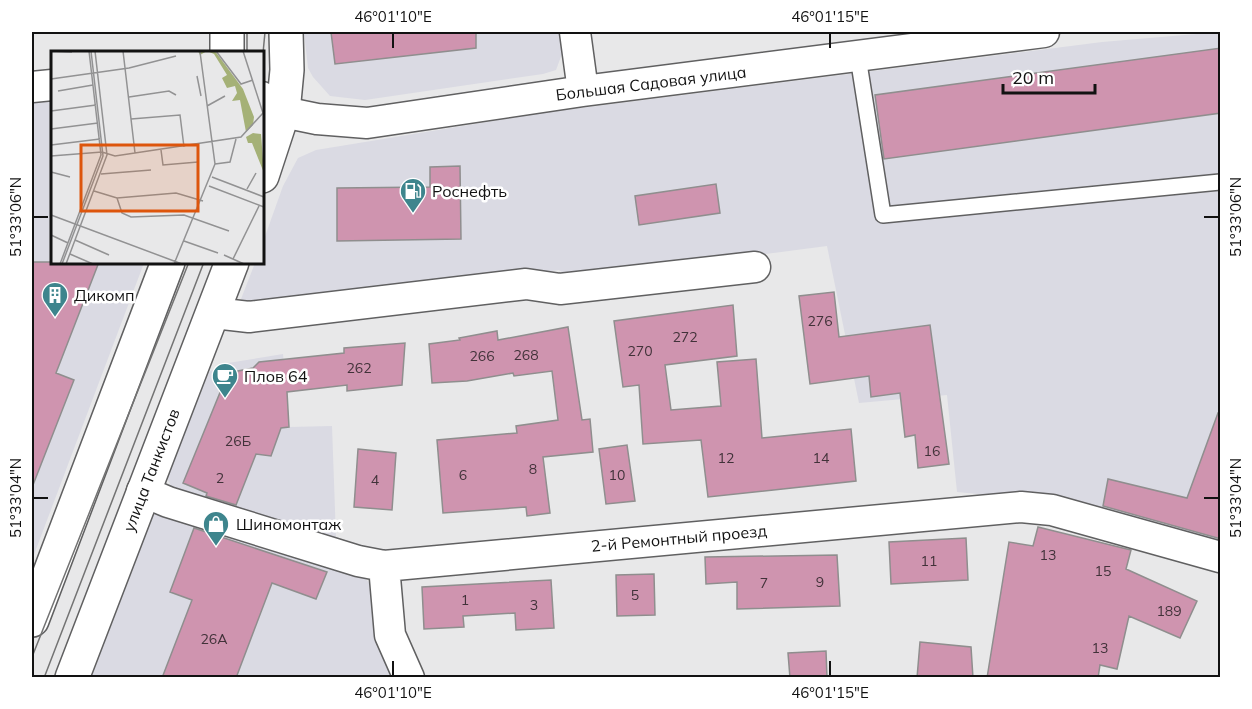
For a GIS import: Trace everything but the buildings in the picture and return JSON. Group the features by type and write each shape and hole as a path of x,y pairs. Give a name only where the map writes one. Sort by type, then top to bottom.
{"main road":[{"path":"227,32 227,51"},
{"path":"264,163 273,105 287,70 286,32"},
{"path":"32,620 167,264"},
{"name":"улица Танкистов","path":"72,678 142,491 214,313 231,264"}],"street":[{"path":"575,32 583,91"},
{"name":"Большая Садовая улица","path":"273,105 317,119 368,123 583,91 1044,32"},
{"path":"32,87 51,85"},
{"path":"214,313 249,317 526,285 560,289 755,267"},
{"name":"2-й Ремонтный проезд","path":"142,491 168,502 346,558 384,566 1021,507 1052,510 1221,557"},
{"path":"384,566 390,635 410,678"}],"lane":[{"path":"858,57 883,215 1221,182"}],"shaded area":[{"path":"304,32 560,32 563,51 556,70 543,74 365,100 330,96 308,68"},
{"path":"1220,32 1220,545 1021,498 957,492 947,395 859,403 827,246 573,279 559,270 269,305 248,306 241,299 255,264 264,264 264,239 283,186 298,158 316,150 542,113 1102,42"},
{"path":"51,93 51,264 144,264 32,560 32,95"},
{"path":"283,354 289,427 332,426 336,538 241,514 172,488 166,476 209,372 222,364"},
{"path":"150,507 361,574 372,586 403,678 83,678"}],"tram line":[{"path":"247,32 247,51"},
{"path":"263,51 265,32"},
{"path":"32,657 188,264"},
{"path":"44,678 203,264"}],"place":[{"name":"Роснефть","path":"413,214"},
{"name":"Дикомп","path":"55,318"},
{"name":"Плов 64","path":"225,399"},
{"name":"Шиномонтаж","path":"216,547"}]}
